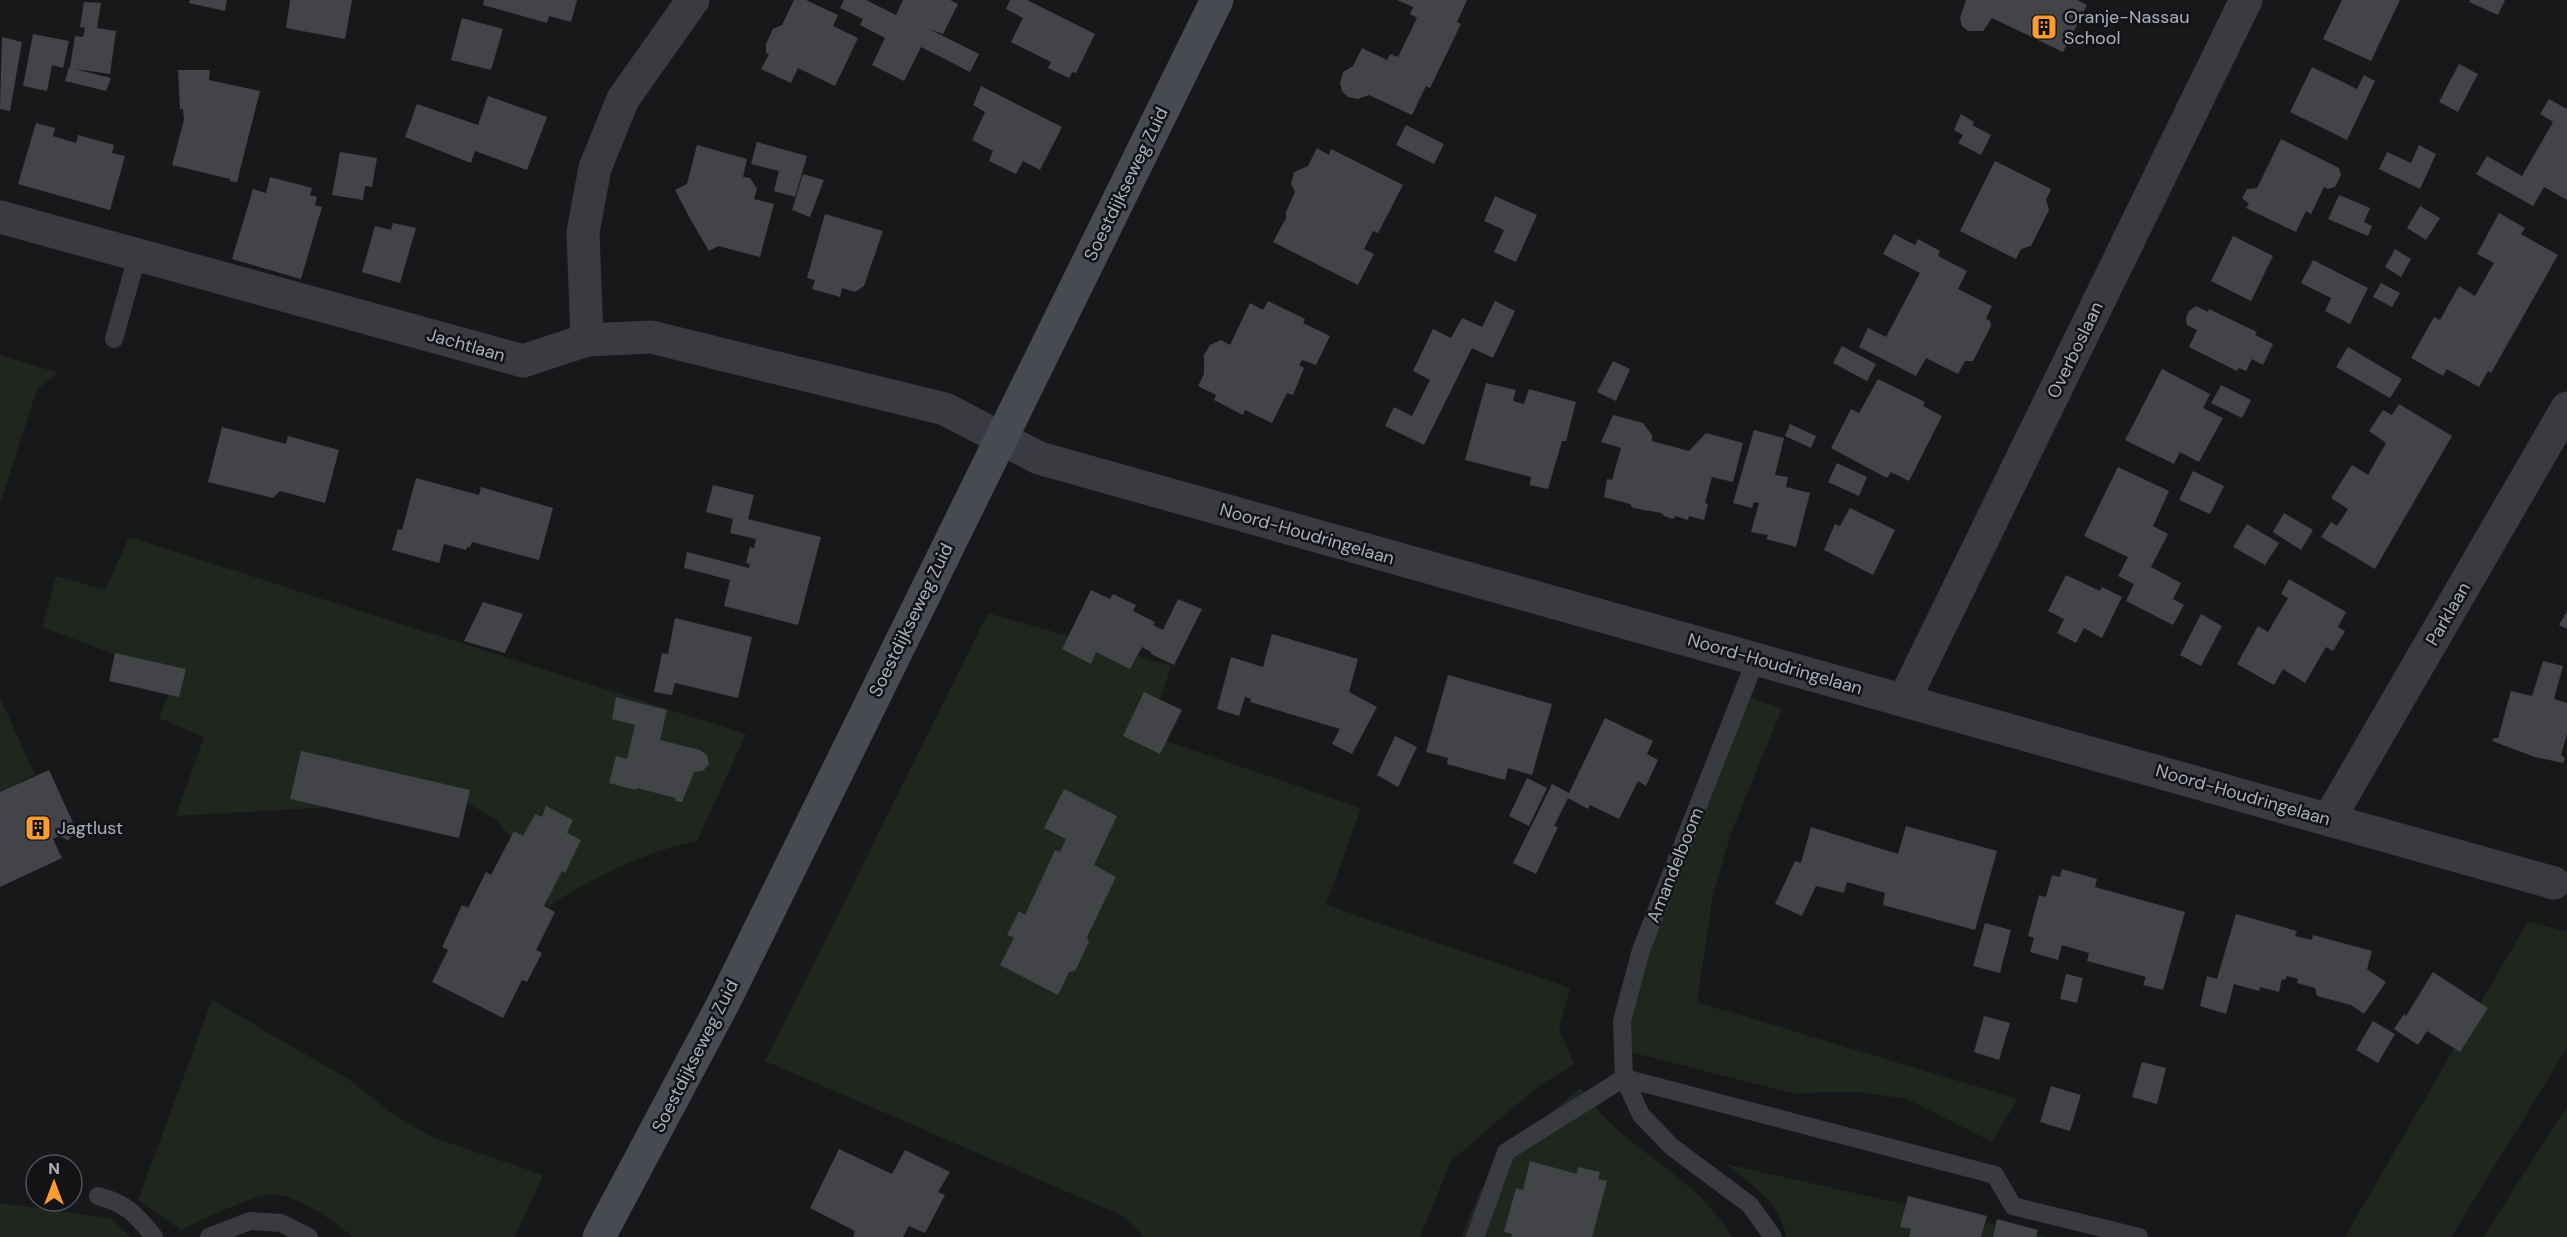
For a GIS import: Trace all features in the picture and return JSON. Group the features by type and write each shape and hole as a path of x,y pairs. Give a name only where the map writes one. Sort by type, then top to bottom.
{"main road":[{"name":"Soestdijkseweg Zuid","path":"599,1237 725,1000 1217,0"}],"street":[{"path":"586,340 583,232 595,168 622,99 693,0"},
{"name":"Overboslaan","path":"1904,700 2246,0"},
{"name":"Jachtlaan","path":"0,217 523,360 586,340 651,337 945,409 1000,439"},
{"name":"Parklaan","path":"2329,819 2567,408"},
{"name":"Noord-Houdringelaan","path":"1000,439 1039,458 2554,883"}],"lane":[{"path":"114,339 138,253"},
{"name":"Amandelboom","path":"1624,1078 1622,1021 1641,950 1756,658"},
{"path":"1475,1237 1506,1152 1624,1078 1995,1175 2013,1206 2139,1237"},
{"path":"1624,1078 1641,1115 1672,1147 1750,1205 1773,1237"},
{"path":"98,1196 119,1202 138,1216 154,1237"},
{"path":"209,1237 250,1221 281,1223 309,1237"}],"shaded area":[{"path":"0,355 59,373 37,389 0,504"},
{"path":"129,537 746,734 697,841 658,852 619,867 547,907 548,900 521,885 537,850 508,834 495,819 469,804 442,801 176,816 204,737 159,718 175,677 42,627 56,576 105,590"},
{"path":"988,613 1171,666 1149,735 1361,808 1326,905 1570,988 1559,1029 1574,1064 1536,1088 1451,1161 1420,1237 1144,1237 1123,1216 765,1061"},
{"path":"1750,697 1782,709 1731,833 1713,895 1697,1002 2018,1099 1992,1142 1907,1099 1860,1092 1792,1093 1630,1052 1625,1019 1633,981"},
{"path":"0,698 35,775 0,792"},
{"path":"2528,921 2567,932 2567,1048 2451,1237 2345,1237"},
{"path":"212,1000 348,1079 393,1114 434,1138 543,1175 515,1237 353,1237 327,1217 306,1205 276,1194 243,1202 181,1230 138,1200"},
{"path":"1580,1088 1607,1120 1691,1188 1720,1219 1732,1237 1461,1237 1480,1191 1518,1141"},
{"path":"2567,1106 2567,1237 2483,1237 2564,1111"},
{"path":"1726,1164 2049,1237 1786,1237 1778,1214 1764,1195"},
{"path":"0,1203 24,1206 24,1213 73,1213 110,1218 131,1237 0,1237"}],"building":[{"path":"190,0 227,0 225,11 189,3"},
{"path":"290,0 352,0 345,39 286,28"},
{"path":"484,0 577,0 571,22 549,16 547,23 483,5"},
{"path":"794,0 806,0 838,15 833,26 858,38 835,86 798,68 791,83 761,69 769,54 766,53 766,44 773,29 782,25"},
{"path":"844,0 866,0 896,15 903,0 950,0 958,4 943,34 929,29 979,54 970,72 921,47 904,81 872,65 885,38 860,25 863,19 840,8"},
{"path":"1010,0 1027,0 1095,34 1076,73 1072,72 1069,78 1048,68 1051,62 1011,42 1023,18 1006,9"},
{"path":"1397,0 1467,0 1457,22 1461,24 1430,88 1426,86 1412,115 1369,95 1358,99 1348,97 1342,91 1340,83 1343,72 1353,66 1362,48 1387,60 1390,54 1398,57 1417,18 1410,14 1413,7"},
{"name":"Oranje-Nassau School","path":"1966,0 2077,0 2087,5 2063,52 1992,18 1983,31 1968,31 1962,26 1960,18"},
{"path":"2342,0 2400,0 2371,61 2323,39"},
{"path":"2470,0 2505,0 2498,15 2469,2"},
{"path":"84,2 101,3 97,28 116,31 110,74 75,69 111,78 106,91 65,81 70,68 75,36 83,37 85,28 80,27"},
{"path":"462,18 503,29 491,70 451,60"},
{"path":"33,34 69,41 63,68 52,65 47,91 23,86"},
{"path":"2,37 22,42 10,111 0,109"},
{"path":"2459,64 2478,74 2458,112 2439,102"},
{"path":"2312,67 2357,89 2364,75 2375,81 2347,140 2290,112"},
{"path":"178,70 210,70 209,80 260,91 237,182 172,165 184,120 183,109 180,109"},
{"path":"981,86 1062,127 1040,170 1023,161 1016,174 989,161 993,151 972,140 985,112 973,105"},
{"path":"488,96 547,117 527,170 475,151 471,163 405,137 417,104 478,125"},
{"path":"2549,99 2567,109 2567,200 2544,187 2533,206 2476,174 2487,156 2522,176 2553,122 2540,114"},
{"path":"1961,114 1974,122 1972,125 1991,135 1981,155 1958,143 1963,135 1954,130"},
{"path":"36,123 55,128 53,136 76,143 78,135 114,145 112,153 125,156 110,210 18,184"},
{"path":"1406,125 1444,144 1434,164 1396,145"},
{"path":"2281,139 2339,168 2341,175 2335,187 2328,189 2324,187 2311,214 2306,211 2296,232 2246,208 2249,204 2242,198 2247,189 2257,188"},
{"path":"757,142 807,156 795,197 774,191 779,171 751,164"},
{"path":"697,145 747,159 743,177 750,178 757,189 754,199 774,204 760,257 718,246 709,251 692,222 675,190 687,184"},
{"path":"2419,145 2436,154 2420,189 2379,169 2387,152 2411,163"},
{"path":"1317,148 1329,155 1331,149 1403,185 1378,233 1373,231 1364,249 1374,254 1358,285 1273,242 1286,218 1286,212 1295,192 1291,184 1294,172 1308,166"},
{"path":"340,152 377,158 372,187 365,186 363,200 332,195"},
{"path":"1995,161 2051,189 2046,200 2049,210 2031,246 2021,249 2016,259 1960,231"},
{"path":"803,174 824,180 810,217 792,210"},
{"path":"270,177 312,188 310,195 317,197 315,205 322,207 301,279 232,259 253,189 266,193"},
{"path":"2339,195 2370,208 2364,222 2372,226 2368,236 2328,219"},
{"path":"1495,196 1537,215 1516,262 1494,252 1504,230 1484,221"},
{"path":"2420,206 2440,218 2426,240 2407,228"},
{"path":"2499,213 2525,228 2521,234 2558,255 2491,373 2488,371 2479,387 2447,369 2443,376 2411,358 2434,317 2440,320 2459,286 2475,296 2494,263 2477,254"},
{"path":"825,214 883,231 864,286 855,292 842,288 840,297 812,289 815,280 807,278"},
{"path":"393,223 416,228 400,283 362,272 375,226 391,230"},
{"path":"1894,234 1915,245 1918,239 1940,251 1938,256 1967,271 1958,289 1992,306 1986,319 1990,321 1991,326 1973,361 1965,361 1958,374 1926,358 1916,376 1859,347 1868,328 1886,337 1920,273 1883,254"},
{"path":"2233,236 2273,256 2251,301 2211,281"},
{"path":"2395,249 2411,259 2401,277 2385,267"},
{"path":"2313,260 2368,288 2350,324 2325,311 2331,298 2301,283"},
{"path":"2381,283 2400,293 2392,307 2373,297"},
{"path":"1268,301 1305,319 1303,323 1330,336 1316,365 1302,360 1299,365 1304,368 1293,395 1287,393 1272,423 1245,410 1243,415 1214,400 1216,395 1198,386 1204,374 1204,355 1210,345 1221,340 1230,345 1250,303 1263,310"},
{"path":"1495,301 1515,311 1493,358 1472,348 1424,445 1385,426 1394,407 1412,416 1430,380 1413,371 1433,329 1451,338 1462,318 1482,327"},
{"path":"2196,306 2208,312 2209,309 2257,332 2255,335 2273,344 2263,365 2252,359 2246,371 2239,368 2237,371 2189,347 2197,330 2187,325 2186,318 2189,311"},
{"path":"1842,346 1876,364 1867,381 1833,363"},
{"path":"2348,347 2402,379 2390,398 2336,367"},
{"path":"1613,361 1630,369 1616,401 1597,392"},
{"path":"2162,369 2210,394 2203,408 2223,418 2199,462 2180,452 2174,464 2125,440"},
{"path":"1878,379 1925,402 1923,406 1942,416 1909,481 1891,472 1887,478 1831,448 1851,409 1859,413"},
{"path":"1486,383 1516,390 1513,401 1524,404 1529,389 1576,402 1566,441 1562,441 1548,489 1530,485 1531,477 1465,460"},
{"path":"2221,385 2251,400 2242,418 2211,403"},
{"path":"2399,404 2452,436 2375,569 2321,537 2331,522 2337,526 2348,509 2331,498 2352,465 2368,475 2386,443 2369,431 2383,410 2392,415"},
{"path":"1613,415 1643,423 1652,435 1652,441 1689,451 1706,433 1743,443 1733,482 1712,477 1705,503 1708,504 1704,520 1689,516 1688,520 1676,516 1673,519 1661,513 1633,508 1630,504 1604,497 1607,479 1612,480 1621,448 1601,442"},
{"path":"1790,424 1816,436 1811,448 1785,436"},
{"path":"222,427 286,444 288,436 339,450 325,503 280,491 273,498 208,482"},
{"path":"1754,430 1784,438 1775,475 1788,477 1786,487 1810,493 1796,547 1766,539 1768,535 1751,532 1759,503 1754,502 1752,508 1733,503"},
{"path":"1837,463 1867,477 1859,496 1828,482"},
{"path":"2118,467 2169,491 2153,526 2168,534 2151,567 2181,583 2173,599 2184,605 2173,625 2126,601 2134,584 2118,576 2128,557 2084,536"},
{"path":"2193,471 2224,486 2210,514 2179,500"},
{"path":"416,478 479,495 481,487 553,508 539,560 472,542 466,550 444,544 439,563 392,550 398,529 402,530"},
{"path":"713,485 754,495 748,519 821,537 798,625 724,606 730,580 684,568 687,552 749,568 750,564 746,563 750,547 754,548 756,539 730,533 733,519 706,512"},
{"path":"1850,508 1895,530 1873,575 1824,550 1835,524 1840,526"},
{"path":"2284,513 2313,530 2301,550 2273,532"},
{"path":"2247,524 2279,543 2265,565 2233,547"},
{"path":"2066,575 2100,591 2102,587 2122,597 2102,638 2084,628 2076,643 2057,633 2064,619 2048,611"},
{"path":"2289,579 2346,612 2338,627 2345,631 2333,651 2326,647 2305,683 2283,669 2274,685 2237,664 2258,626 2268,632 2288,598 2281,594"},
{"path":"1091,590 1110,599 1113,594 1136,605 1133,611 1155,622 1153,625 1163,630 1178,599 1202,609 1174,665 1142,647 1130,669 1096,652 1091,664 1062,649"},
{"path":"483,602 523,614 505,653 464,641"},
{"path":"2567,611 2567,629 2559,625"},
{"path":"2201,614 2222,626 2201,666 2180,655"},
{"path":"675,618 752,637 738,698 675,683 672,695 654,692 662,653 668,654"},
{"path":"1272,634 1358,659 1349,692 1377,707 1352,754 1332,744 1340,729 1250,702 1251,699 1245,697 1239,716 1217,709 1231,657 1263,667"},
{"path":"115,653 186,669 179,697 109,681"},
{"path":"2543,661 2563,666 2554,699 2567,703 2567,734 2561,755 2565,758 2563,763 2535,757 2492,741 2498,738 2511,691 2532,696"},
{"path":"1448,675 1552,704 1532,775 1508,768 1505,780 1447,764 1448,758 1426,752"},
{"path":"1144,692 1182,710 1160,754 1123,736"},
{"path":"616,697 667,710 660,740 700,750 707,755 709,764 703,771 694,772 682,802 675,801 676,798 609,783 616,756 627,759 635,725 612,719"},
{"path":"1605,718 1653,741 1647,754 1658,760 1646,786 1638,781 1619,819 1590,805 1588,809 1568,798 1554,826 1558,827 1536,874 1513,863 1552,784 1569,793"},
{"path":"1395,736 1417,747 1398,787 1377,775"},
{"path":"301,751 470,790 459,838 290,799"},
{"name":"Jagtlust","path":"49,770 75,827 74,835 68,840 59,836 53,839 62,858 0,887 0,792"},
{"path":"1527,778 1547,788 1529,826 1509,816"},
{"path":"1064,789 1117,816 1094,865 1116,877 1087,937 1089,942 1075,971 1069,972 1058,995 1000,965 1014,938 1007,935 1019,911 1025,915 1055,850 1060,852 1066,839 1044,828"},
{"path":"546,806 573,820 567,833 581,840 565,873 562,871 544,906 555,912 536,950 542,953 527,982 522,980 503,1018 432,982 448,950 442,947 462,905 468,908 486,872 491,875 514,831 523,836 535,814 542,817"},
{"path":"1906,826 1997,851 1975,930 1883,905 1885,893 1847,882 1844,893 1816,886 1802,916 1775,904 1795,861 1801,863 1811,827 1898,854"},
{"path":"2062,869 2097,879 2095,887 2185,912 2163,990 2143,985 2146,977 2087,961 2089,953 2062,945 2058,960 2030,952 2034,938 2028,936 2039,895 2046,897 2052,875 2060,877"},
{"path":"2236,914 2297,931 2295,936 2312,940 2313,935 2372,951 2367,969 2386,982 2364,1014 2351,1005 2317,996 2315,988 2297,983 2298,979 2287,976 2285,980 2282,979 2279,992 2260,987 2259,991 2234,984 2226,1014 2200,1006 2207,976 2217,979"},
{"path":"1985,923 2011,930 2000,973 1973,966"},
{"path":"2433,972 2488,1008 2460,1052 2427,1031 2418,1045 2394,1029 2404,1014 2406,1016"},
{"path":"2066,974 2083,978 2077,1003 2060,999"},
{"path":"1984,1016 2010,1023 1999,1060 1974,1052"},
{"path":"2373,1021 2395,1034 2378,1063 2356,1050"},
{"path":"2142,1062 2166,1068 2157,1104 2132,1097"},
{"path":"2051,1086 2081,1095 2070,1131 2040,1122"},
{"path":"839,1149 892,1174 905,1150 950,1172 938,1192 945,1195 925,1233 909,1226 903,1237 853,1237 855,1231 810,1208"},
{"path":"1530,1161 1577,1174 1578,1167 1600,1172 1598,1179 1607,1181 1592,1237 1511,1237 1512,1234 1504,1232 1516,1188 1523,1190"},
{"path":"1908,1196 1987,1216 1981,1237 1909,1237 1911,1229 1900,1227"},
{"path":"1997,1219 2038,1230 2036,1237 1993,1237"}],"place":[{"name":"Oranje-Nassau School","path":"2044,27"},
{"name":"Jagtlust","path":"38,828"}]}
